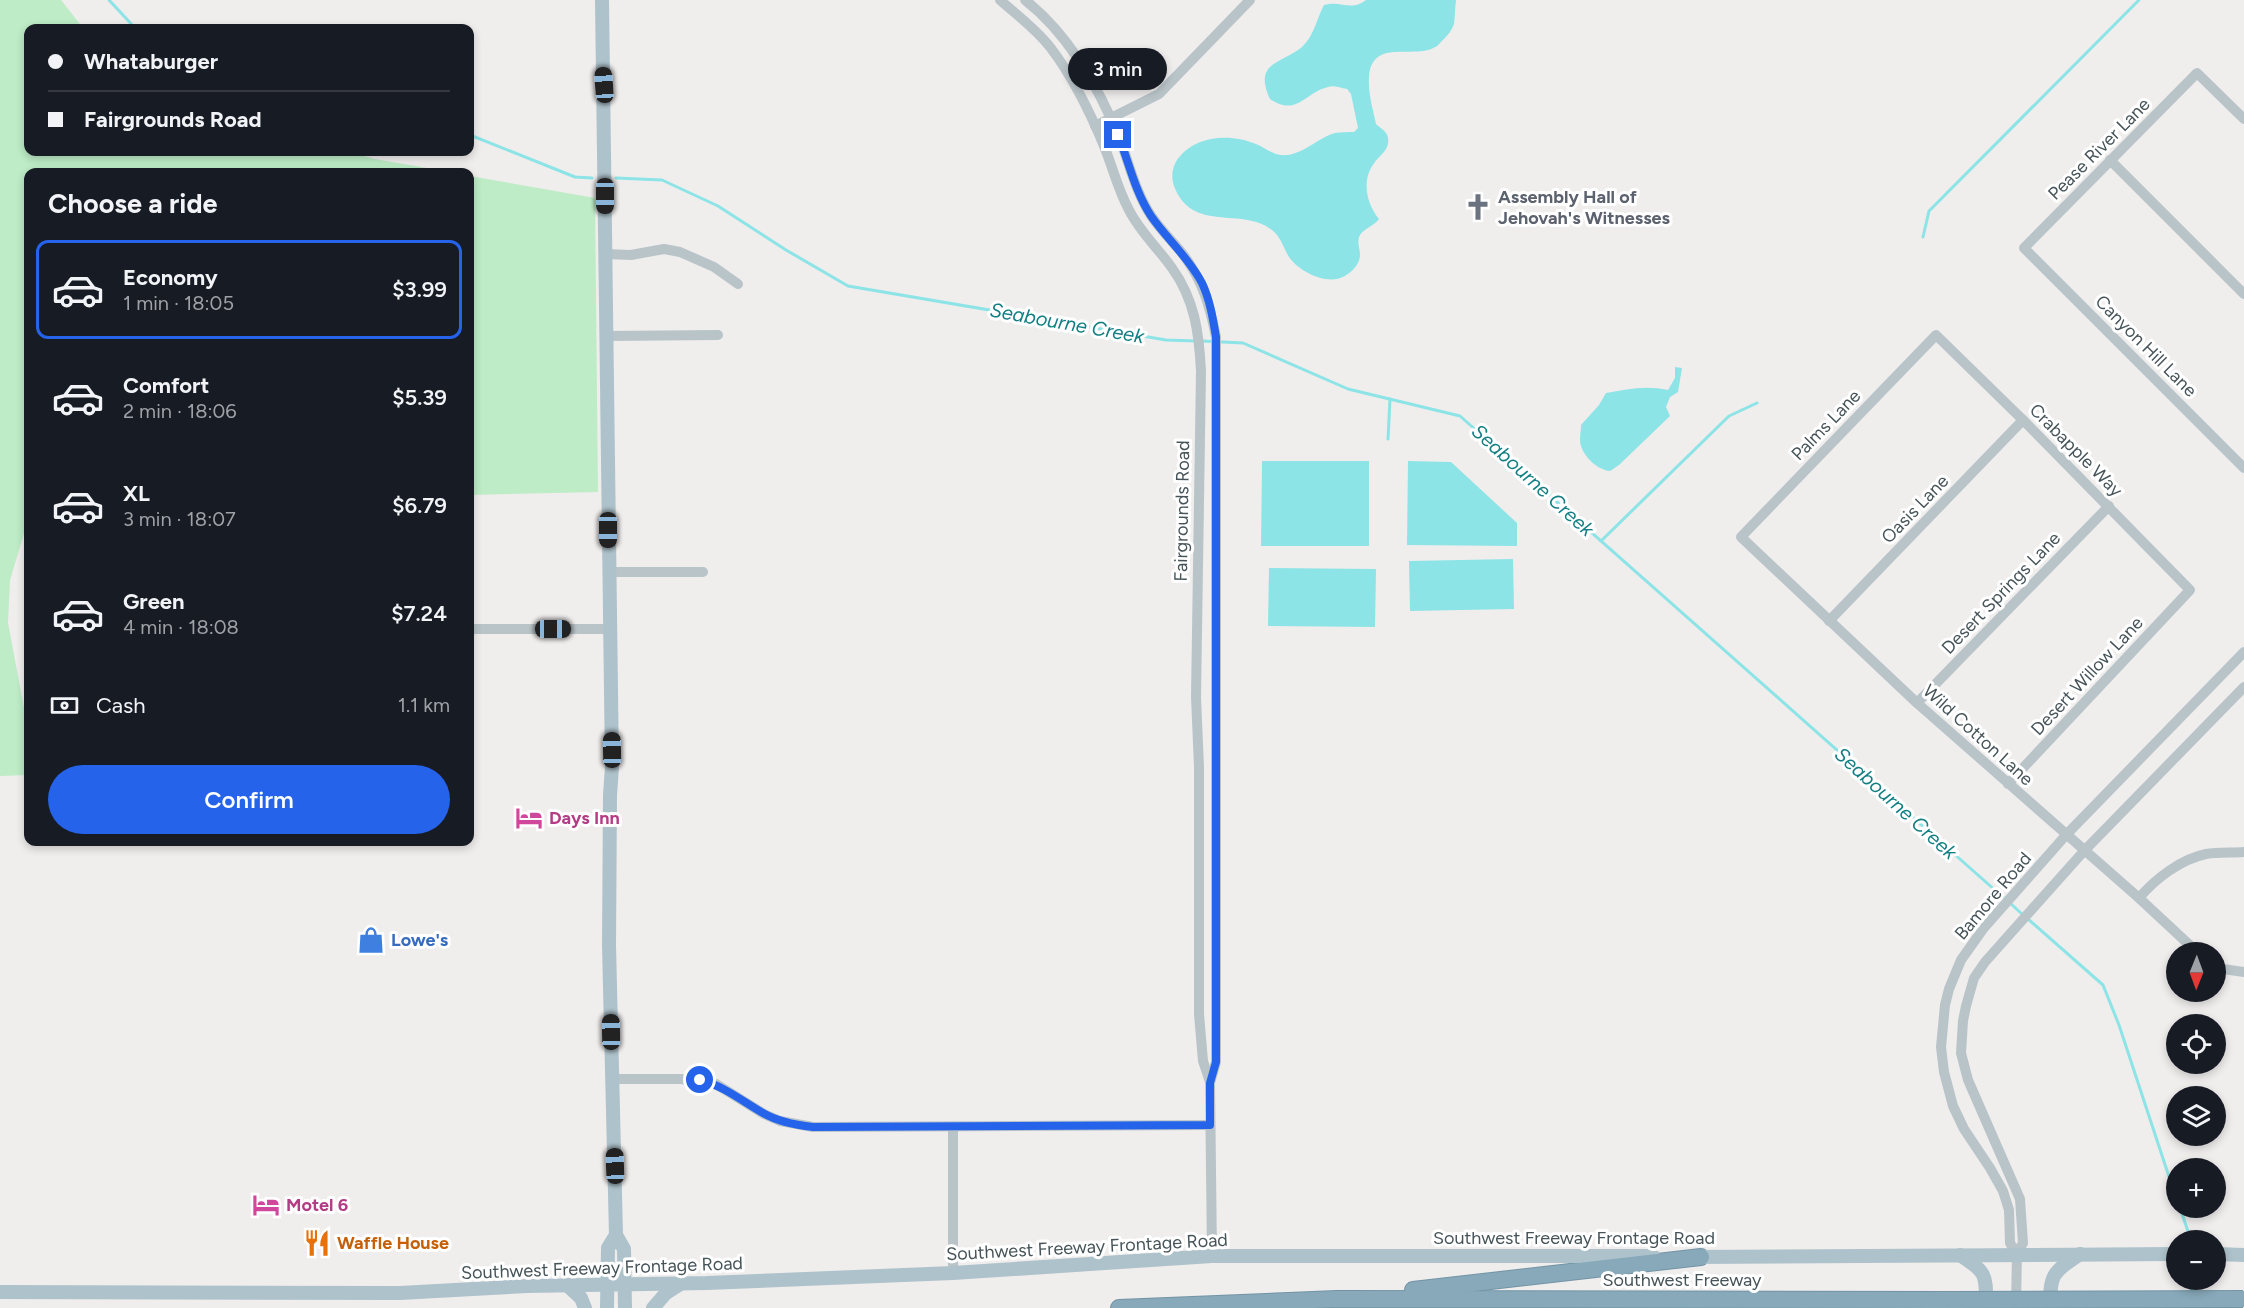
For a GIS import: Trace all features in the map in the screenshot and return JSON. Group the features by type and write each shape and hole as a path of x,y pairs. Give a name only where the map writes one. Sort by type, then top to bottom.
{"highway":[{"path":"1337,1299 1701,1257"},
{"name":"Southwest Freeway","path":"1119,1308 1337,1299 2244,1299"}],"main road":[{"path":"602,0 612,767 609,945 616,1235 624,1249 625,1308"},
{"path":"607,1308 608,1248 616,1235"},
{"path":"2050,1308 2050,1281 2059,1268 2080,1254"},
{"name":"Southwest Freeway Frontage Road","path":"0,1292 400,1293 567,1285 680,1284 953,1273 1212,1256 1701,1257 2166,1254"},
{"path":"2226,1254 2244,1255"},
{"path":"1960,1255 1983,1273 1986,1282 1986,1308"},
{"path":"653,1308 666,1293 680,1284"},
{"path":"567,1285 581,1298 585,1308"}],"street":[{"name":"Fairgrounds Road","path":"1000,0 1049,45 1074,83 1137,225 1172,268 1186,290 1194,312 1201,371 1196,697 1199,767 1199,1014 1203,1061 1210,1083"},
{"name":"Fairgrounds Road","path":"1025,0 1042,13 1064,38 1102,98 1134,180 1151,216 1201,282 1211,308 1216,337 1216,1062 1210,1083 1212,1256"},
{"path":"1095,126 1159,94 1250,0"},
{"name":"Pease River Lane","path":"2024,248 2197,73 2244,119"},
{"path":"2110,160 2244,294"},
{"name":"Canyon Hill Lane","path":"2024,248 2244,468"},
{"path":"605,254 631,255 664,249 680,252 714,267 738,284"},
{"path":"607,336 718,335"},
{"name":"Crabapple Way","path":"1936,335 2109,506 2190,590"},
{"name":"Palms Lane","path":"1741,537 1936,335"},
{"name":"Oasis Lane","path":"1829,621 2023,420"},
{"name":"Desert Springs Lane","path":"1917,703 2109,506"},
{"name":"Wild Cotton Lane","path":"1741,537 1917,703 2186,942"},
{"path":"609,572 703,572"},
{"name":"Desert Willow Lane","path":"2008,784 2190,590"},
{"path":"474,629 610,629"},
{"name":"Bamore Road","path":"2017,1254 2010,1243 2009,1210 2003,1191 1964,1129 1948,1092 1941,1047 1949,989 1962,960 1983,929 2066,835 2244,652"},
{"name":"Bamore Road","path":"2016,1308 2017,1254 2023,1243 2020,1199 1968,1080 1961,1053 1963,1021 1974,978 2006,938 2084,851 2244,687"},
{"path":"2139,898 2153,882 2177,867 2205,855 2244,852"},
{"path":"2226,969 2244,972"},
{"path":"613,1079 681,1079 716,1084 764,1114 780,1121 803,1126 1210,1125"},
{"path":"953,1127 953,1273"}],"green space":[{"path":"0,0 61,0 80,24 24,24 24,156 364,156 427,168 24,168 24,533 10,580 8,623 24,708 24,775 0,776"},
{"path":"474,177 595,198 598,492 474,495"}],"water":[{"path":"1366,0 1456,0 1454,24 1437,46 1428,50 1386,53 1378,57 1372,65 1369,84 1372,107 1376,124 1384,130 1388,138 1386,148 1371,169 1367,183 1368,198 1379,219 1359,237 1359,259 1352,270 1337,279 1324,279 1310,274 1293,262 1275,233 1260,223 1205,215 1193,210 1182,201 1174,186 1172,173 1177,160 1184,152 1193,145 1213,138 1236,138 1259,145 1274,153 1288,155 1335,133 1354,132 1358,128 1351,94 1347,89 1328,87 1294,105 1287,106 1270,99 1265,78 1272,66 1306,43 1324,5 1350,6"},
{"path":"1675,367 1682,368 1678,392 1670,397 1666,407 1670,416 1610,471 1592,463 1581,446 1581,425 1599,405 1606,393 1644,388 1668,390 1675,378"},
{"path":"1262,461 1369,461 1369,546 1261,546"},
{"path":"1408,461 1451,462 1517,523 1517,546 1407,545"},
{"path":"1513,559 1514,609 1410,611 1409,561"},
{"path":"1269,568 1376,569 1375,627 1268,626"}],"waterway":[{"name":"Seabourne Creek","path":"109,0 131,24"},
{"path":"1923,237 1929,211 2139,0"},
{"name":"Seabourne Creek","path":"474,137 575,177 592,178"},
{"name":"Seabourne Creek","path":"616,178 662,180 718,206 786,250 848,286 1166,340 1196,341"},
{"name":"Seabourne Creek","path":"1202,341 1243,343 1348,389 1460,416 2005,899"},
{"path":"1388,439 1390,399"},
{"path":"1601,541 1729,416 1757,403"},
{"name":"Seabourne Creek","path":"2010,903 2023,915"},
{"name":"Seabourne Creek","path":"2028,919 2103,985 2119,1025 2166,1168"},
{"name":"Seabourne Creek","path":"2183,1218 2188,1230"},
{"name":"Seabourne Creek","path":"2192,1290 2192,1294"}],"place":[{"name":"Assembly Hall of Jehovah's Witnesses","path":"1478,207"},
{"name":"Days Inn","path":"529,818"},
{"name":"Lowe's","path":"371,940"},
{"name":"Motel 6","path":"266,1205"},
{"name":"Waffle House","path":"317,1243"}],"route":[{"path":"700,1080 716,1084 764,1114 780,1121 813,1127 1210,1125 1210,1083 1216,1062 1216,337 1211,308 1201,282 1151,216 1134,180 1118,135"}]}
